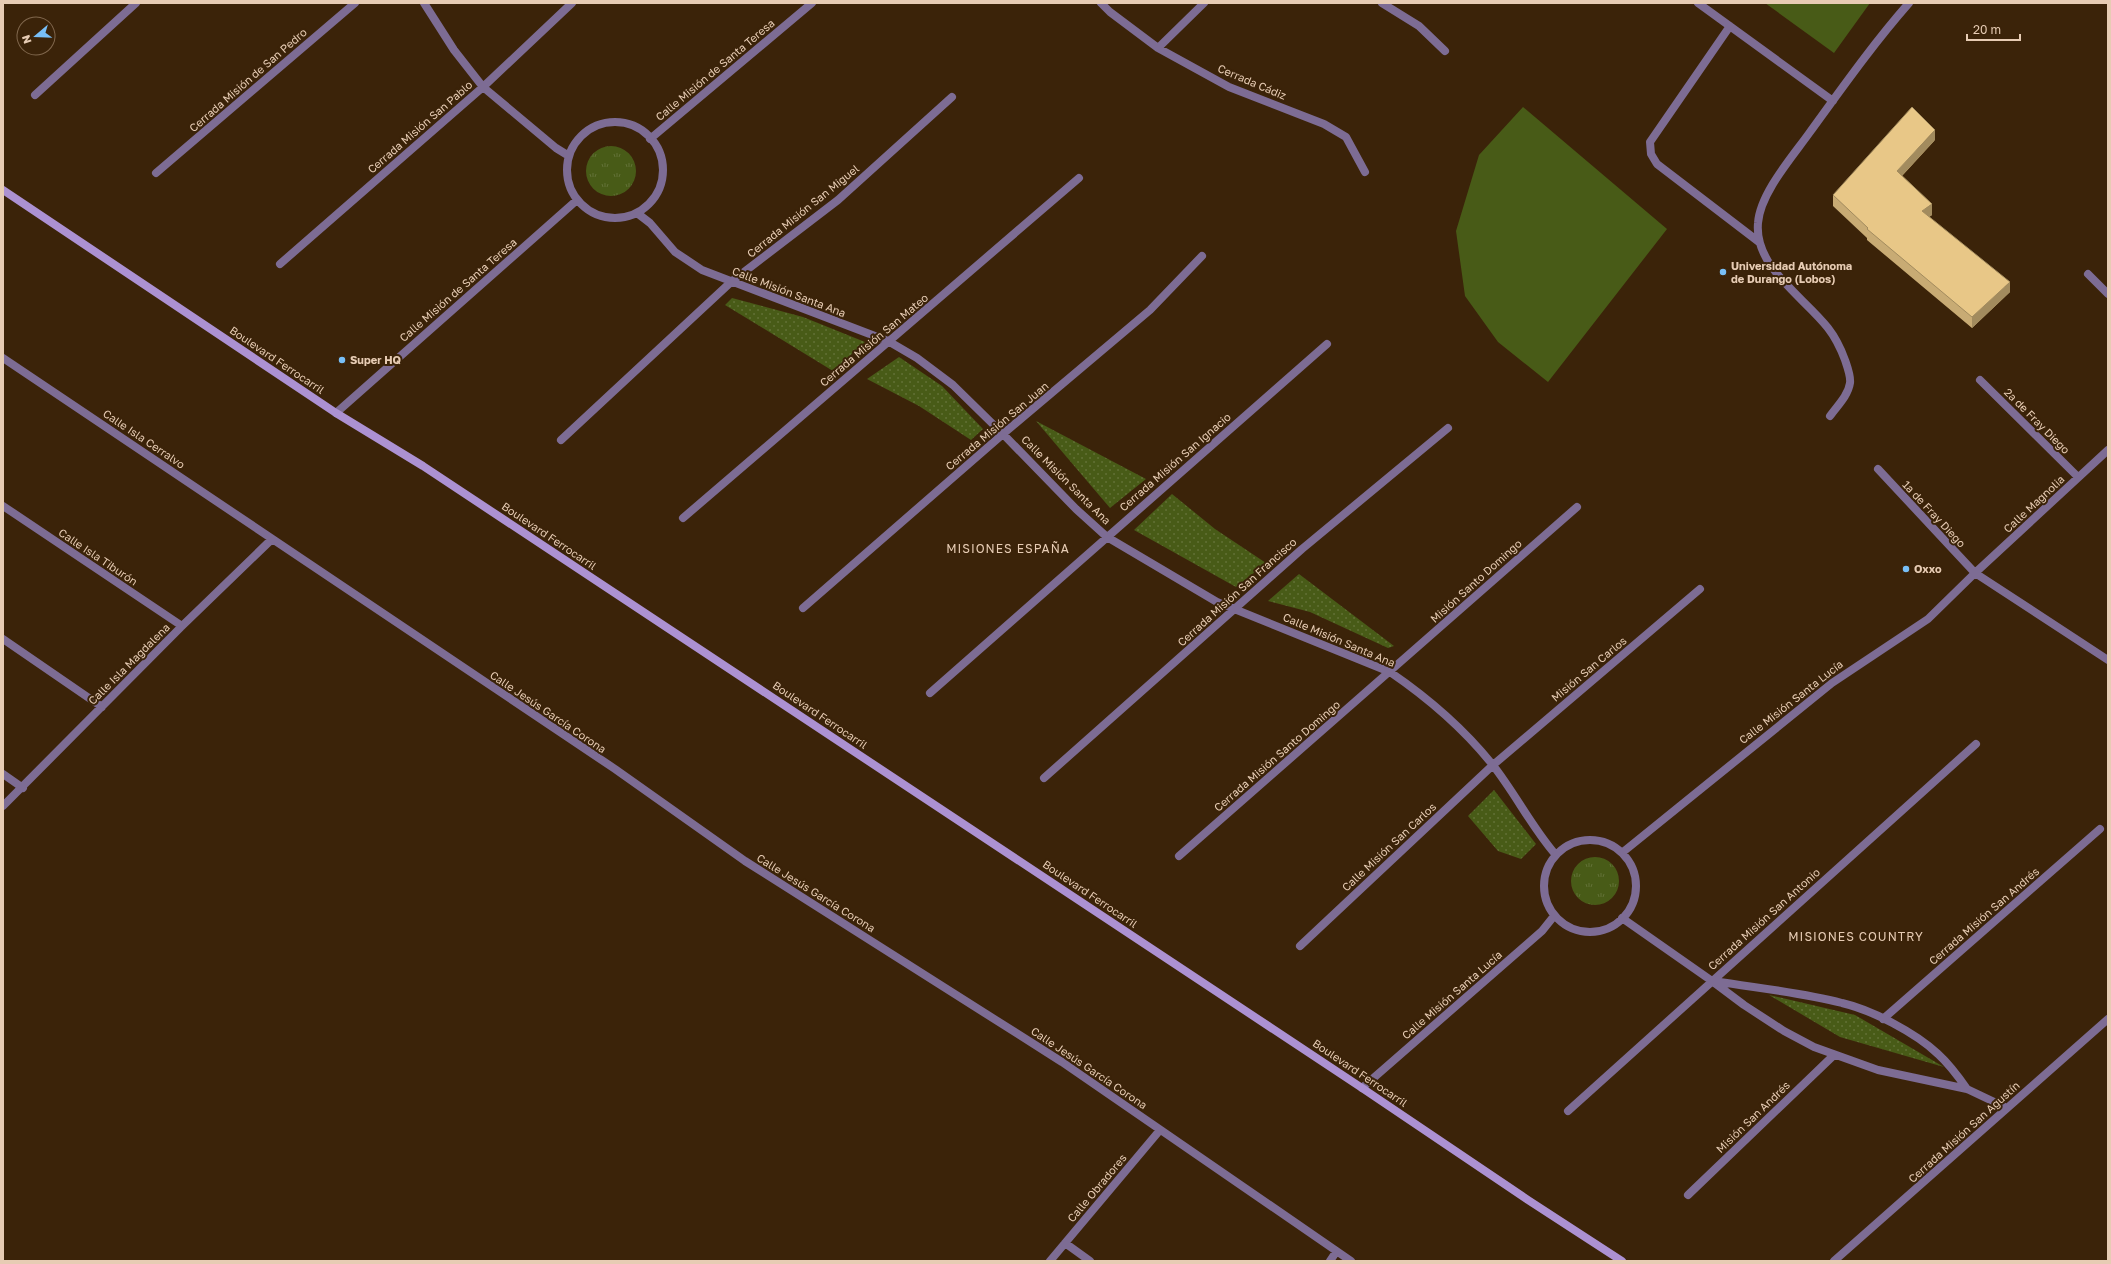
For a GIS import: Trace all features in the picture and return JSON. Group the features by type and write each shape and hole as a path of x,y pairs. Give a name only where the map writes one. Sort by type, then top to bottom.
{"main road":[{"name":"Boulevard Ferrocarril","path":"3,190 336,413 430,470 1622,1261"}],"street":[{"path":"35,95 136,3"},
{"name":"Cerrada Misión de San Pedro","path":"156,173 355,3"},
{"path":"424,3 454,50 483,87 556,148 569,156"},
{"name":"Cerrada Misión San Pablo","path":"280,264 483,87 572,3"},
{"name":"Calle Misión de Santa Teresa","path":"650,139 812,3"},
{"name":"Cerrada Cádiz","path":"1101,3 1110,12 1158,48 1229,87 1324,124 1346,137 1365,172"},
{"path":"1158,48 1204,3"},
{"path":"1382,3 1419,26 1445,51"},
{"path":"1698,3 1832,101"},
{"path":"1830,416 1847,393 1850,382 1841,350 1829,329 1782,279 1769,262 1759,242 1758,223 1764,200 1784,169 1876,40 1909,3"},
{"path":"1730,26 1650,142 1651,154 1657,164 1759,242"},
{"name":"Cerrada Misión San Miguel","path":"561,440 731,282 838,200 952,97"},
{"path":"609,122 626,124 641,130 650,139 660,154 663,171 660,187 652,202 637,213 622,218 605,218 590,212 577,200 569,178 569,156 573,147 583,134 598,125 609,122"},
{"name":"Cerrada Misión San Mateo","path":"683,518 1079,178"},
{"name":"Calle Misión de Santa Teresa","path":"336,413 577,200"},
{"name":"Calle Misión Santa Ana","path":"637,213 650,223 675,252 702,270 888,341 917,358 953,385 1076,509 1106,536 1217,602 1390,672 1413,688 1449,718 1493,765 1541,838 1555,854"},
{"name":"Cerrada Misión San Juan","path":"803,608 1003,434 1150,310 1202,256"},
{"path":"2088,274 2108,294"},
{"name":"Cerrada Misión San Ignacio","path":"930,693 1106,536 1327,344"},
{"name":"Calle Isla Cerralvo","path":"3,358 272,539"},
{"name":"2a de Fray Diego","path":"1980,380 2078,477"},
{"name":"Cerrada Misión San Francisco","path":"1044,778 1308,544 1448,428"},
{"name":"Calle Magnolia","path":"1975,573 2108,450"},
{"name":"1a de Fray Diego","path":"1878,469 1975,573 2108,660"},
{"name":"Calle Isla Tiburón","path":"3,506 182,626"},
{"name":"Misión Santo Domingo","path":"1390,672 1576,507"},
{"name":"Calle Isla Magdalena","path":"3,806 23,788 182,626 272,539"},
{"name":"Calle Jesús García Corona","path":"272,539 608,765 745,861 1062,1062 1351,1261"},
{"name":"Calle Misión Santa Lucía","path":"1623,852 1832,683 1928,619 1975,573"},
{"name":"Misión San Carlos","path":"1493,765 1700,589"},
{"path":"3,639 102,707"},
{"name":"Cerrada Misión Santo Domingo","path":"1179,856 1390,672"},
{"name":"Cerrada Misión San Antonio","path":"1568,1111 1976,744"},
{"name":"Calle Misión San Carlos","path":"1300,946 1493,765"},
{"path":"3,774 23,788"},
{"name":"Cerrada Misión San Andrés","path":"1883,1019 2100,829"},
{"path":"1584,839 1600,840 1623,852 1632,867 1636,883 1634,899 1627,914 1613,926 1598,932 1582,932 1567,926 1554,916 1546,902 1543,886 1546,870 1555,854 1566,846 1584,839"},
{"name":"Calle Misión Santa Lucía","path":"1362,1088 1542,931 1554,916"},
{"path":"1622,918 1784,1032 1834,1055 1878,1070 1967,1089 2007,1108"},
{"path":"1712,981 1829,999 1844,1003 1883,1019 1916,1038 1937,1053 1954,1070 1967,1089"},
{"name":"Cerrada Misión San Agustín","path":"1834,1261 2108,1019"},
{"name":"Misión San Andrés","path":"1688,1195 1834,1055"},
{"name":"Calle Obradores","path":"1050,1261 1160,1130"},
{"path":"1065,1243 1090,1261"},
{"path":"1330,1261 1336,1252"}],"green space":[{"path":"1765,3 1870,3 1834,53"},
{"path":"1523,107 1667,229 1548,382 1498,342 1465,296 1456,231 1479,155"},
{"path":"606,146 616,146 629,153 636,166 636,176 629,189 616,196 606,196 597,192 590,185 586,176 586,166 590,157 597,150"},
{"path":"732,298 803,317 865,342 833,371 725,305"},
{"path":"899,357 942,386 983,429 971,440 919,406 867,379"},
{"path":"1036,421 1146,479 1110,508"},
{"path":"1172,494 1215,529 1266,563 1236,587 1134,530"},
{"path":"1299,574 1394,646 1388,648 1310,612 1268,601"},
{"path":"1494,790 1536,844 1521,859 1498,851 1468,816"},
{"path":"1590,857 1600,857 1609,861 1615,867 1618,872 1618,890 1609,901 1600,905 1590,905 1581,901 1575,895 1571,886 1571,876 1575,867 1581,861"},
{"path":"1769,995 1855,1015 1944,1067 1840,1037"}],"building":[{"path":"1912,107 1935,130 1897,171 1932,204 1922,211 2010,282 1972,317 1867,229 1868,228 1833,195"}],"place":[{"name":"Universidad Autónoma de Durango (Lobos)","path":"1723,272"},
{"name":"Super HQ","path":"342,360"},
{"name":"Oxxo","path":"1906,569"}],"district":[{"name":"MISIONES ESPAÑA","path":"1008,549"},
{"name":"MISIONES COUNTRY","path":"1856,937"}]}
